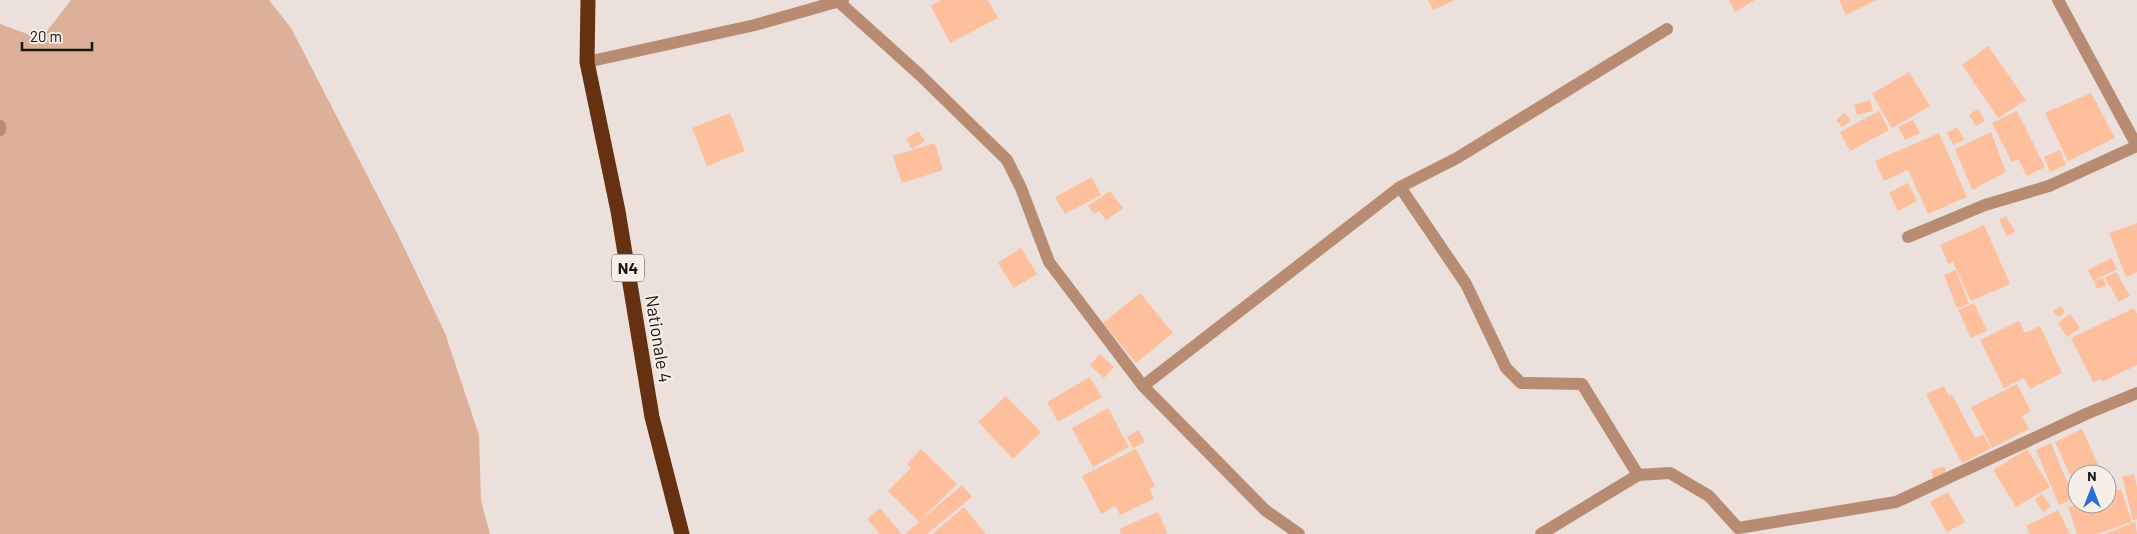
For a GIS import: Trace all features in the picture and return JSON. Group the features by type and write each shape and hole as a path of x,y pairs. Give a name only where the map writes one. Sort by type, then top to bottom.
{"highway":[{"name":"Nationale 4","path":"588,0 587,62 618,211 652,417 682,534"}],"street":[{"path":"1908,237 1985,206 2049,186 2137,146 2058,0"},
{"path":"587,62 755,25 841,1 1007,160 1021,188 1049,262 1143,386 1265,510 1299,534"},
{"path":"1143,386 1400,187 1458,158 1667,28"},
{"path":"1400,187 1466,284 1506,368 1521,383 1582,384 1638,475"},
{"path":"1542,534 1638,475 1670,473 1709,496 1738,528 1896,502 2086,414 2137,393"}],"shaded area":[{"path":"71,0 269,0 291,28 399,237 445,333 479,435 481,501 490,534 0,534 0,24 41,39"}],"building":[{"path":"941,0 988,0 998,18 950,43 931,6"},
{"path":"1428,0 1455,0 1433,10"},
{"path":"1729,0 1755,0 1735,12"},
{"path":"1839,0 1876,0 1846,15"},
{"path":"1988,46 2026,100 1998,118 1962,65"},
{"path":"1909,72 1930,106 1892,128 1872,94"},
{"path":"2091,93 2115,138 2068,161 2045,113"},
{"path":"1870,100 1873,111 1857,115 1854,105"},
{"path":"1978,109 1985,121 1976,126 1969,115"},
{"path":"1879,111 1889,130 1850,151 1840,132"},
{"path":"2017,111 2045,167 2027,176 2018,159 2012,162 1992,123"},
{"path":"730,113 745,151 707,166 692,128"},
{"path":"1845,113 1851,121 1842,127 1836,120"},
{"path":"1913,120 1920,133 1905,140 1898,127"},
{"path":"1957,127 1964,140 1953,145 1947,133"},
{"path":"918,131 925,141 912,149 906,139"},
{"path":"1991,132 2006,172 1972,190 1955,149"},
{"path":"1939,133 1967,197 1928,214 1908,170 1884,181 1875,161"},
{"path":"935,143 943,170 902,183 893,156"},
{"path":"2060,150 2066,165 2050,172 2044,157"},
{"path":"1092,177 1101,195 1065,214 1055,197"},
{"path":"1908,183 1917,201 1898,211 1889,193"},
{"path":"1110,191 1123,208 1106,220 1099,211 1094,214 1088,206"},
{"path":"2006,216 2015,232 2007,236 1999,220"},
{"path":"2137,223 2137,272 2126,277 2109,233"},
{"path":"1984,225 2010,284 1971,301 1953,262 1948,264 1940,245"},
{"path":"1021,248 1037,274 1014,288 998,263"},
{"path":"2111,258 2117,269 2093,281 2088,270"},
{"path":"1956,270 1969,304 1957,308 1944,275"},
{"path":"2116,272 2130,296 2119,302 2105,278"},
{"path":"2103,278 2106,286 2097,289 2094,281"},
{"path":"1140,293 1173,333 1136,363 1103,323"},
{"path":"1974,303 1987,331 1971,338 1958,310"},
{"path":"2061,306 2065,312 2058,317 2053,311"},
{"path":"2134,308 2137,314 2137,365 2102,382 2101,379 2093,382 2071,338"},
{"path":"2070,314 2080,328 2067,337 2058,323"},
{"path":"2019,321 2025,333 2040,326 2062,373 2030,389 2024,378 2004,388 1980,340"},
{"path":"1100,354 1114,367 1104,378 1090,365"},
{"path":"1090,377 1102,397 1058,422 1047,402"},
{"path":"2017,384 2031,411 2022,416 2029,429 1992,448 1971,407"},
{"path":"1944,386 1949,396 1952,395 1975,438 1983,434 1991,448 1962,463 1926,394"},
{"path":"1006,396 1041,432 1013,459 978,422"},
{"path":"1108,408 1129,447 1093,467 1072,428"},
{"path":"2082,429 2098,464 2067,464 2067,468 2055,442"},
{"path":"1139,430 1145,442 1133,448 1127,437"},
{"path":"2051,443 2067,481 2067,501 2059,505 2036,450"},
{"path":"921,449 957,484 919,522 888,491 911,468 907,464"},
{"path":"1136,449 1155,486 1149,489 1154,499 1120,515 1116,506 1101,514 1082,476"},
{"path":"2027,449 2050,487 2016,507 1993,470"},
{"path":"1944,466 1947,475 1934,480 1931,471"},
{"path":"2134,474 2137,487 2137,519 2133,520 2122,477"},
{"path":"962,485 972,497 927,534 905,534"},
{"path":"2121,489 2132,522 2097,534 2077,534 2070,514 2117,514 2117,490"},
{"path":"1948,492 1965,522 1947,532 1930,502"},
{"path":"2042,494 2051,506 2043,512 2035,500"},
{"path":"964,507 986,534 932,534"},
{"path":"880,508 902,534 880,534 867,519"},
{"path":"2058,510 2070,534 2030,534 2026,526"},
{"path":"1158,512 1167,532 1165,534 1121,534 1119,529"},
{"path":"2135,522 2137,534 2105,534"}]}
